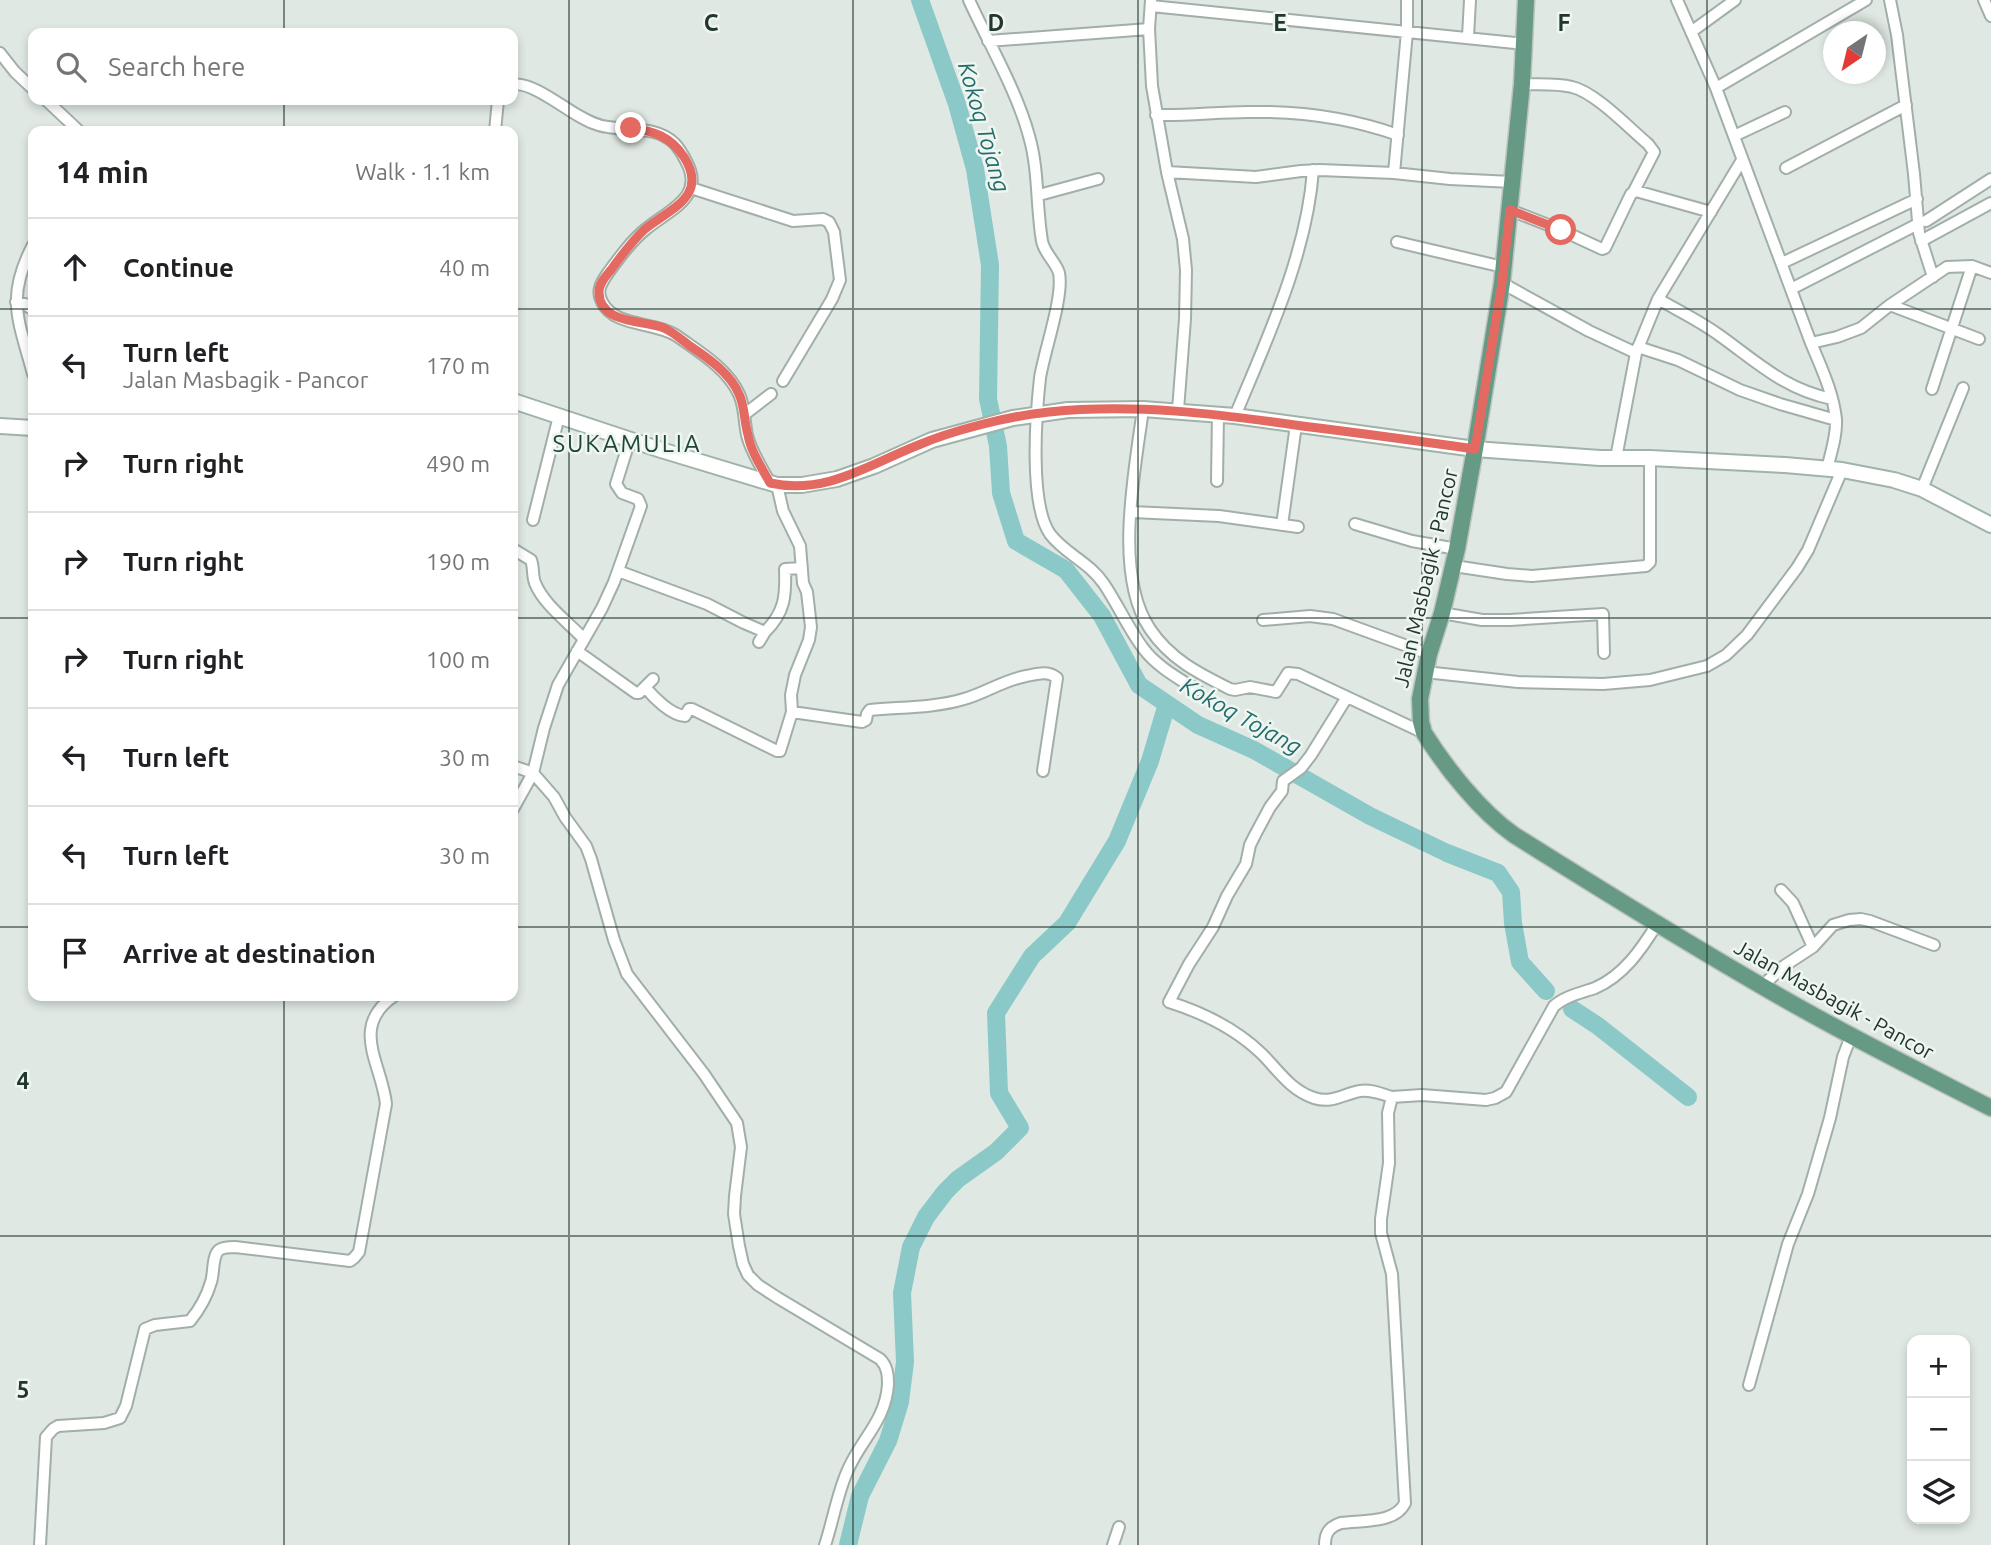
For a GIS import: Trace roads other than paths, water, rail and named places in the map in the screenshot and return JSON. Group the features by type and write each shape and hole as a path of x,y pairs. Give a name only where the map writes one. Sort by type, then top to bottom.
{"main road":[{"name":"Jalan Masbagik - Pancor","path":"1526,0 1522,84 1502,283 1454,566 1424,672 1419,709 1424,733 1496,822 1657,924 1762,986 1851,1036 1991,1108"}],"street":[{"path":"969,0 1022,114 1043,193 1042,243 1059,274 1057,300 1042,366 1036,414 1037,475 1040,508 1046,527 1062,546 1094,570 1144,649 1159,664 1197,690"},
{"path":"1394,173 1407,32 1407,0"},
{"path":"1468,37 1470,0"},
{"path":"1677,0 1716,88 1826,379 1836,420 1827,469"},
{"path":"1691,32 1735,0"},
{"path":"1716,88 1866,0"},
{"path":"1890,0 1898,35 1922,222 1921,242 1933,277"},
{"path":"1984,0 1991,16"},
{"path":"1178,411 1186,270 1183,239 1167,172 1150,73 1151,3 1525,44"},
{"path":"988,41 1149,29"},
{"path":"0,53 28,84"},
{"path":"518,83 530,87 591,123 609,128 648,131 664,136 674,144 688,163 691,170 691,188 686,198 645,229 628,246 598,290 606,309 612,314 639,324 663,328 721,370 733,384 745,414 748,437 799,540 803,583 810,616 811,634 795,675 791,695 792,712 780,751 692,709 685,716 680,716 654,696 649,683 637,694 577,651"},
{"path":"1510,210 1604,249 1654,152 1604,105 1578,88 1522,84"},
{"path":"51,105 74,126"},
{"path":"495,126 498,105"},
{"path":"1786,168 1906,105"},
{"path":"1156,115 1248,112 1301,115 1363,124 1398,135"},
{"path":"1734,136 1785,112"},
{"path":"1616,458 1637,350 1658,299 1742,160"},
{"path":"1167,172 1256,177 1312,170 1512,182"},
{"path":"1235,416 1281,302 1306,219 1312,170"},
{"path":"1043,193 1098,179"},
{"path":"1791,289 1922,222 1991,179"},
{"path":"691,188 793,220 823,219 829,222 834,232 840,280 832,299 783,381"},
{"path":"1634,191 1711,212"},
{"path":"1782,263 1917,199"},
{"path":"1921,242 1991,203"},
{"path":"1397,242 1503,267"},
{"path":"28,255 17,283 16,302 19,327 28,357"},
{"path":"1811,344 1861,328 1947,267 1972,266 1991,273"},
{"path":"1932,389 1972,266"},
{"path":"1502,283 1605,339 1678,360 1740,390 1836,420"},
{"path":"1658,299 1703,324 1784,383 1806,393 1832,399"},
{"path":"16,302 28,306"},
{"path":"1890,305 1979,339"},
{"path":"1922,489 1962,388"},
{"path":"745,414 771,394"},
{"path":"518,403 773,484 810,484 837,479 952,433 1036,414 1068,410 1143,409 1235,416 1475,449 1842,470 1894,480 1922,489 1991,525"},
{"path":"1143,409 1136,458 1130,550 1140,612 1159,641 1191,669 1233,690 1250,687 1276,692 1284,677 1293,673 1424,733"},
{"path":"1217,481 1218,414"},
{"path":"533,520 559,416"},
{"path":"1282,525 1296,425"},
{"path":"0,426 28,428"},
{"path":"518,800 533,773 553,696 602,608 641,506 638,499 622,493 616,484 630,439"},
{"path":"1454,566 1532,576 1646,566 1650,562 1650,458"},
{"path":"1424,672 1518,682 1603,684 1650,680 1707,666 1737,646 1791,578 1808,550 1842,470"},
{"path":"1132,512 1219,516 1298,527"},
{"path":"1355,524 1412,541 1457,549"},
{"path":"518,552 531,560 534,582 540,591 584,639"},
{"path":"618,571 707,604 762,637 782,610 785,600 785,569 802,568"},
{"path":"1442,613 1482,620 1603,614 1604,653"},
{"path":"1263,620 1310,616 1334,619 1429,654"},
{"path":"792,712 862,722 870,710 957,701 1014,678 1045,673 1055,675 1057,678 1043,771"},
{"path":"1348,697 1311,755 1283,781 1282,791 1270,807 1250,845 1246,864 1213,927 1189,964 1173,1003 1212,1017 1232,1030 1263,1055 1286,1081 1314,1098 1336,1100 1365,1090 1392,1097 1433,1096 1486,1100 1506,1092 1554,1006 1616,976 1647,941 1657,924"},
{"path":"518,768 533,773 554,797 589,853 614,940 627,974 704,1073 737,1123 741,1147 734,1214 739,1247 748,1275 778,1298 880,1359 886,1368 886,1403 881,1416 846,1472 825,1545"},
{"path":"1782,890 1793,903 1813,947"},
{"path":"1762,986 1784,966 1813,947 1839,922 1861,919 1934,945"},
{"path":"40,1545 46,1437 58,1426 104,1423 120,1418 126,1406 145,1329 155,1325 190,1321 211,1283 218,1251 235,1247 349,1261 359,1252 386,1104 373,1059 371,1029 376,1013 386,1001"},
{"path":"1749,1385 1788,1244 1812,1182 1851,1036"},
{"path":"1325,1545 1325,1537 1333,1525 1393,1516 1402,1510 1405,1503 1392,1274 1381,1233 1389,1163 1388,1113 1392,1097"},
{"path":"1114,1545 1119,1527"}],"waterway":[{"name":"Kokoq Tojang","path":"920,0 957,104 975,169 990,265 988,399 998,446 1001,493 1016,541 1066,570 1102,616 1139,685 1198,725 1254,750 1370,816 1447,853 1498,873 1511,892 1520,962 1546,991"},
{"path":"848,1545 860,1496 888,1441 900,1402 905,1362 902,1293 911,1247 926,1217 945,1192 958,1179 996,1152 1020,1128 999,1093 996,1013 1032,956 1067,923 1117,841 1150,761 1167,704"},
{"name":"Kokoq Tojang","path":"1572,1009 1598,1026 1688,1097"}],"district":[{"name":"SUKAMULIA","path":"627,444"}]}
